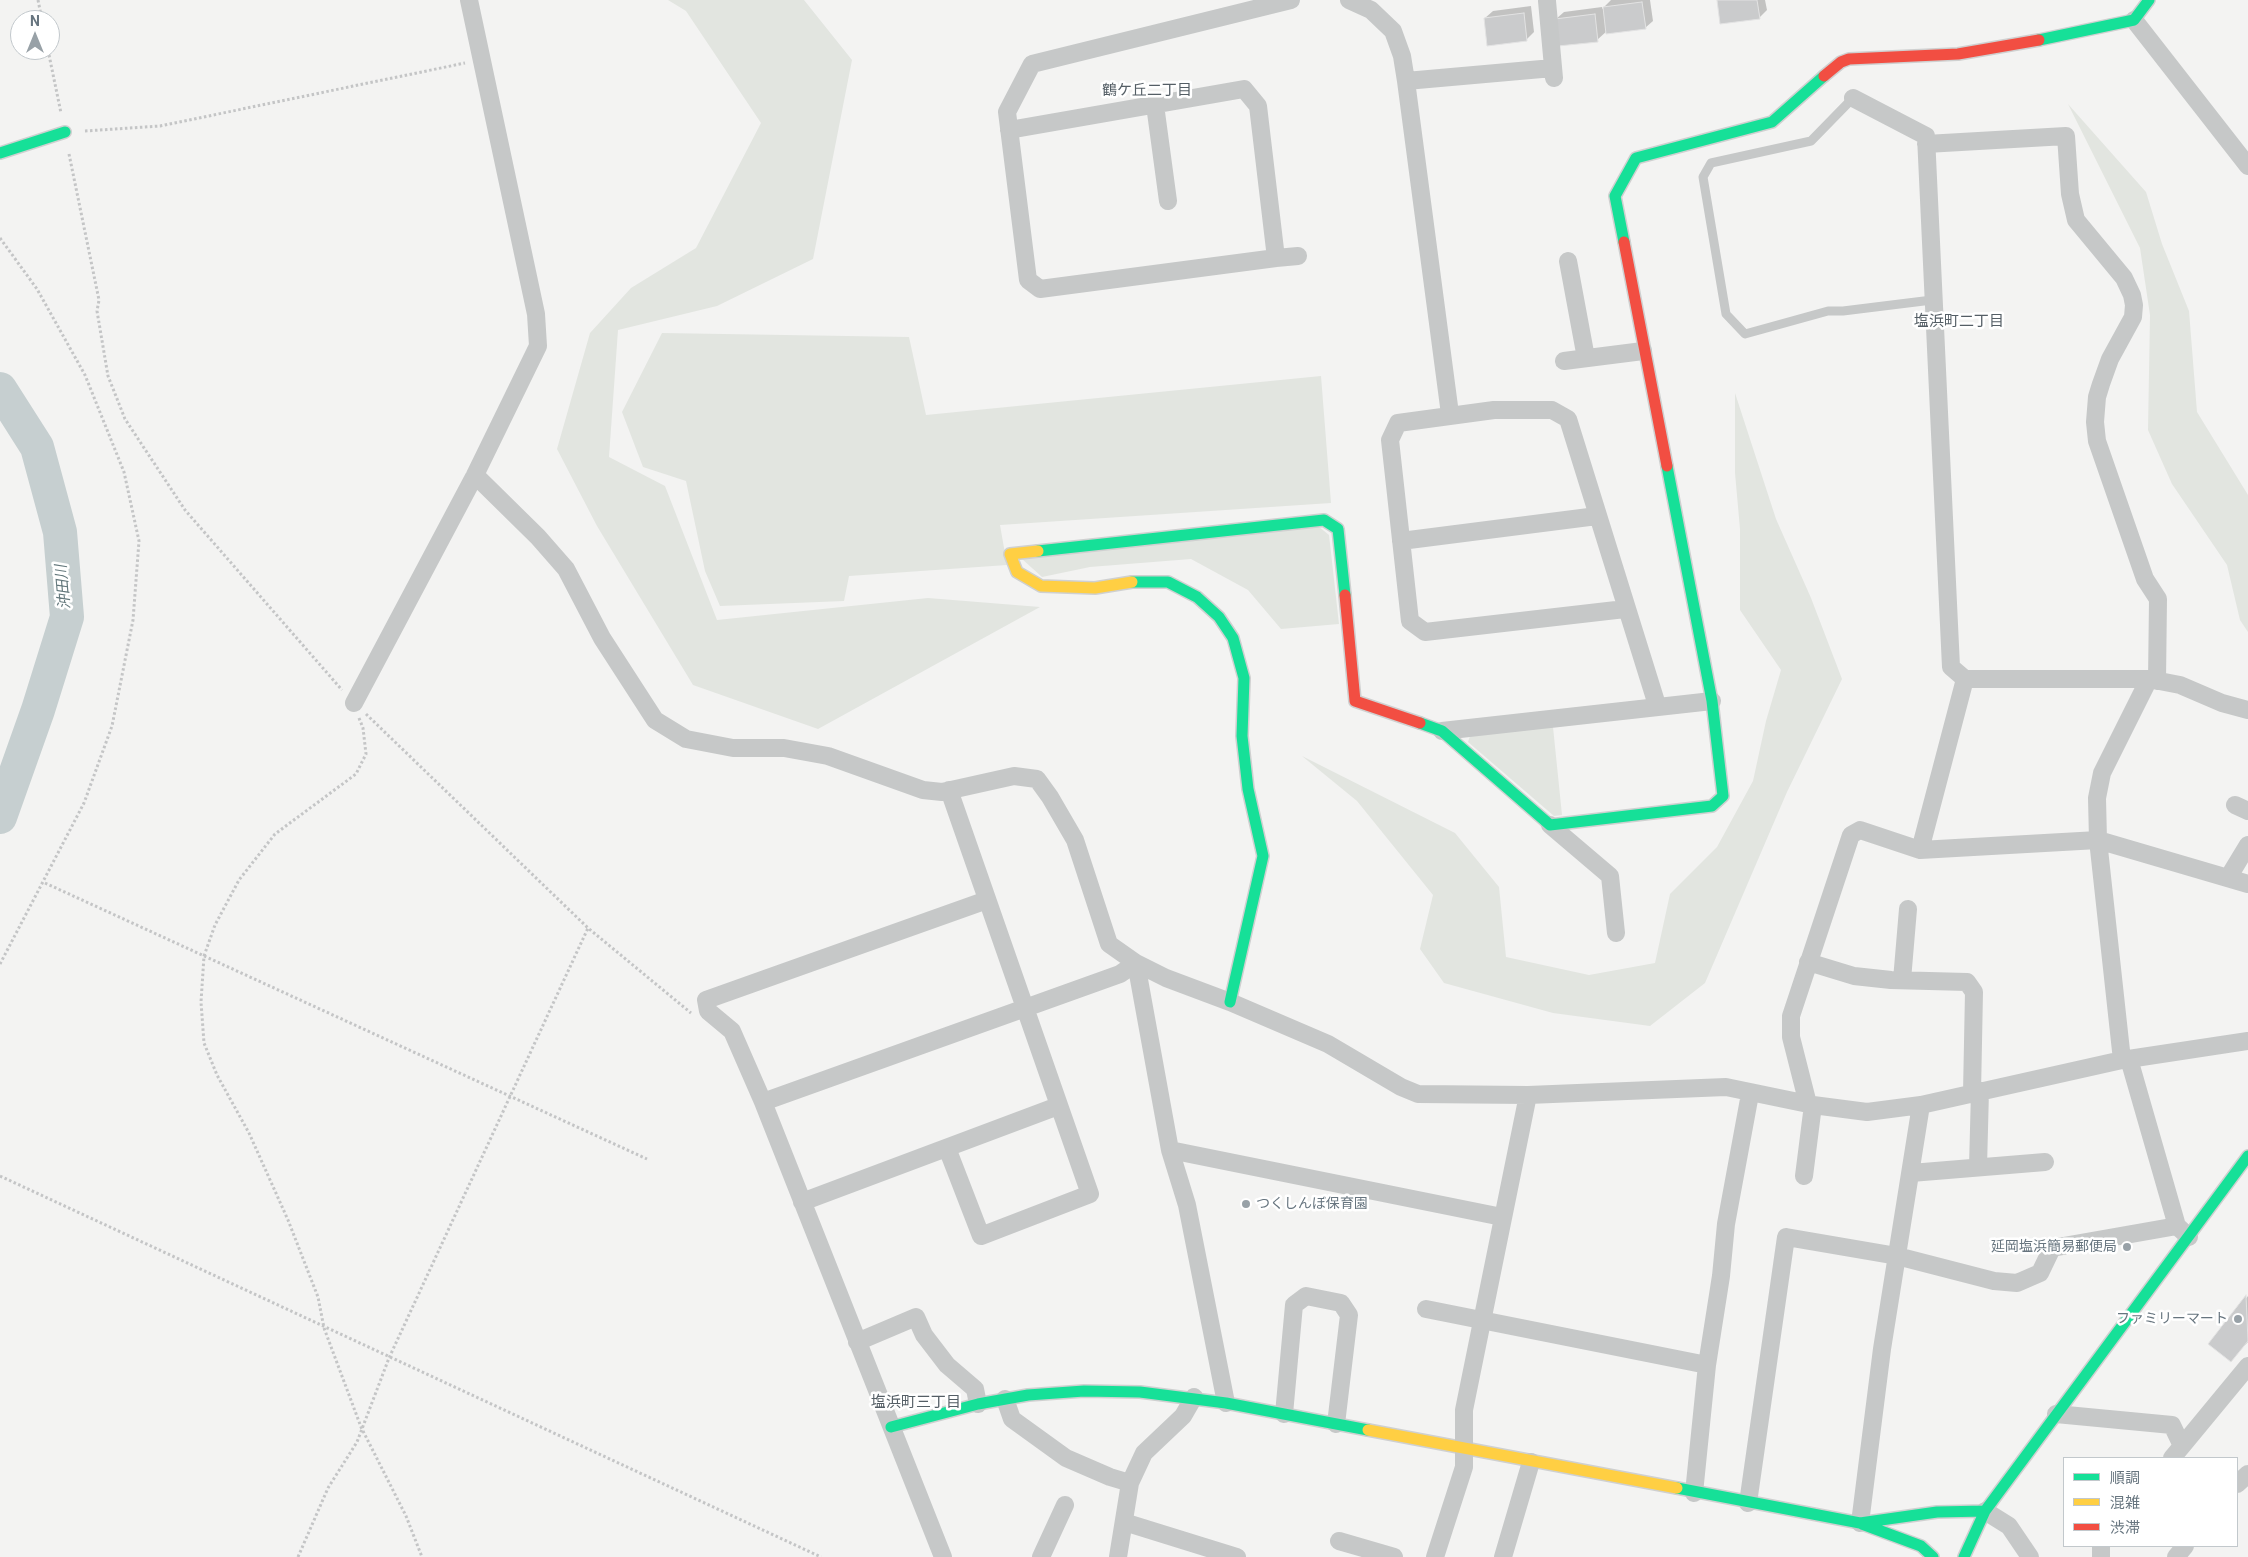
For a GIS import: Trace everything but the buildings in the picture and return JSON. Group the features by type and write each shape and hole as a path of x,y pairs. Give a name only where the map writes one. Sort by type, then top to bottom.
{"street":[{"path":"354,703 475,475 538,346 539,332 480,60 469,0"},
{"path":"1291,0 1032,64 1007,112 1028,280 1040,289 1298,256"},
{"path":"1349,0 1371,10 1392,31 1402,56 1450,414"},
{"path":"1406,81 1554,73 1550,0"},
{"path":"1550,825 1712,806 1723,796 1712,701 1614,196 1636,158 1772,122 1841,62 1849,59 1958,54 2076,34 2134,20 2149,0"},
{"path":"2134,20 2248,166"},
{"path":"1009,130 1244,89 1258,106 1276,258"},
{"path":"1852,98 1926,136 1932,300 1951,667 1965,679 2153,680 2180,685 2222,703 2248,710"},
{"path":"1155,105 1168,201"},
{"path":"0,153 65,132"},
{"path":"1926,144 2066,136 2070,194 2076,220 2124,278 2132,295 2133,317 2110,359 2097,397 2095,422 2097,441 2145,579 2158,599 2153,680 2102,773 2097,798 2098,840 2125,1060 2183,1231"},
{"path":"1568,261 1586,358"},
{"path":"1564,360 1643,351"},
{"path":"1625,609 1424,632 1410,621 1390,440 1398,423 1450,414 1494,410 1552,410 1568,419 1625,609 1657,705"},
{"path":"475,475 538,537 566,569 602,638 632,688 656,720 686,739 733,748 784,748 828,756 923,790 949,790 1014,776 1037,779 1050,796 1075,840 1109,944 1136,963 1166,978 1230,1002 1328,1044 1401,1087 1418,1094 1528,1095 1726,1087 1750,1094 1811,1105 1868,1112 1921,1105 2125,1060 2248,1041"},
{"path":"1401,541 1597,516"},
{"path":"1230,1002 1262,856 1248,789 1242,736 1244,678 1233,638 1219,617 1197,597 1168,582 1124,582 1094,588 1041,586 1017,572 1010,554 1324,520 1338,530 1355,701 1442,731 1610,876 1616,933"},
{"path":"1920,850 1965,679"},
{"path":"1442,731 1657,705 1712,701"},
{"path":"947,1148 981,1236 1090,1194 949,790"},
{"path":"1804,1176 1811,1105 1791,1037 1791,1016 1851,835 1860,830 1920,850 2098,840 2248,884"},
{"path":"2228,878 2248,845"},
{"path":"943,1557 763,1102 732,1031 708,1011 706,1000 987,900"},
{"path":"1902,980 1908,909"},
{"path":"1808,962 1854,976 1967,982 1974,992 1978,1167"},
{"path":"763,1102 1024,1006 1120,974 1136,963"},
{"path":"1136,963 1170,1150 1186,1205 1226,1403"},
{"path":"1694,1493 1707,1365 1722,1276 1726,1224 1750,1094"},
{"path":"1435,1557 1464,1467 1464,1410 1528,1095"},
{"path":"1860,1523 1897,1256 1921,1105"},
{"path":"802,1202 1058,1106"},
{"path":"1170,1150 1502,1217"},
{"path":"1964,1557 1985,1511 2056,1414 2183,1231 2241,1177 2248,1156"},
{"path":"1911,1173 2045,1162"},
{"path":"1748,1503 1786,1237 1897,1256 1994,1281 2017,1283 2040,1273 2052,1248 2183,1231"},
{"path":"1284,1414 1294,1305 1306,1296 1341,1303 1349,1314 1336,1424"},
{"path":"1426,1309 1707,1365"},
{"path":"857,1342 916,1317 924,1335 947,1365 975,1389 978,1404"},
{"path":"2177,1452 2248,1366"},
{"path":"891,1428 978,1404 1005,1399 1084,1391 1140,1392 1194,1398 1860,1523 1921,1546 1930,1552 1933,1557"},
{"path":"1118,1557 1130,1483 1144,1453 1183,1416 1194,1398"},
{"path":"1005,1399 1012,1419 1066,1458 1110,1477 1130,1483"},
{"path":"2056,1414 2172,1425 2177,1452"},
{"path":"1503,1557 1531,1462"},
{"path":"2238,1483 2248,1474"},
{"path":"1041,1557 1065,1505"},
{"path":"1860,1523 1937,1512 1985,1511 2009,1526 2030,1557"},
{"path":"1124,1522 1237,1556"},
{"path":"1339,1541 1394,1557"},
{"path":"2176,1557 2184,1547"}],"lane":[{"path":"1852,98 1811,141 1711,163 1703,177 1726,314 1745,334 1828,311 1843,311 1932,300"}],"path":[{"path":"50,60 99,300 97,311 108,376 125,419 157,471 206,536 354,703 588,928 696,1017"},
{"path":"65,132 160,126 480,60"},
{"path":"0,238 37,289 85,375 124,472 139,541 133,620 118,704 84,803 44,883 0,964"},
{"path":"354,703 363,728 366,754 356,774 275,834 239,880 215,925 204,956 201,1002 204,1042 217,1075 250,1133 288,1220 318,1297 324,1328 361,1427 406,1516 422,1557"},
{"path":"44,883 647,1159"},
{"path":"298,1557 328,1488 357,1442 361,1427 390,1358 588,928"},
{"path":"0,1176 821,1557"}],"shaded area":[{"path":"668,0 804,0 852,60 813,259 717,306 618,330 609,457 665,486 717,620 928,598 1040,607 818,729 693,685 597,526 557,449 590,333 631,288 696,248 761,123 686,11"},
{"path":"2068,104 2146,192 2162,244 2189,311 2197,412 2248,495 2248,632 2240,620 2227,565 2172,484 2148,430 2150,315 2140,248"},
{"path":"662,333 909,337 926,415 1321,376 1331,503 1000,525 1007,565 849,576 844,601 720,606 705,571 686,481 643,467 622,412"},
{"path":"1735,393 1776,519 1811,598 1842,679 1787,792 1705,983 1650,1026 1553,1013 1444,983 1420,949 1433,895 1357,801 1302,756 1455,833 1499,887 1506,957 1589,975 1655,963 1670,894 1717,847 1753,781 1766,721 1781,670 1740,610 1740,529 1735,473"},
{"path":"1318,526 1329,535 1339,624 1281,629 1248,590 1191,559 1090,567 1042,577 1022,559"},
{"path":"1553,727 1562,815 1554,816 1468,742 1470,736"}],"waterway":[{"name":"沖田川","path":"0,389 37,447 60,532 67,617 38,710 0,817"}],"traffic: fast":[{"path":"2039,40 2134,20 2149,0"},
{"path":"1624,242 1615,196 1636,158 1772,122 1824,76"},
{"path":"0,153 65,132"},
{"path":"1420,723 1442,731 1550,825 1712,806 1723,796 1712,701 1667,466"},
{"path":"1038,551 1324,520 1338,529 1345,595"},
{"path":"1132,582 1168,582 1197,597 1219,617 1233,638 1244,678 1242,736 1248,789 1263,856 1230,1002"},
{"path":"1964,1557 1985,1511 2248,1156"},
{"path":"891,1427 978,1404 1028,1395 1084,1391 1140,1392 1226,1403 1368,1430"},
{"path":"1677,1488 1860,1523 1937,1512 1985,1511"},
{"path":"1862,1524 1921,1546 1933,1557"}],"traffic: slow":[{"path":"1038,551 1010,554 1017,572 1041,586 1095,588 1132,582"},
{"path":"1368,1430 1677,1488"}],"traffic: jam":[{"path":"1824,76 1841,62 1849,59 1958,54 2039,40"},
{"path":"1624,242 1667,466"},
{"path":"1345,595 1355,701 1420,723"}],"place":[{"name":"つくしんぼ保育園","path":"1246,1204"},
{"name":"延岡塩浜簡易郵便局","path":"2127,1247"},
{"name":"ファミリーマート","path":"2238,1319"}],"district":[{"name":"鶴ケ丘二丁目","path":"1147,91"},
{"name":"塩浜町二丁目","path":"1959,322"},
{"name":"塩浜町三丁目","path":"916,1403"}]}
